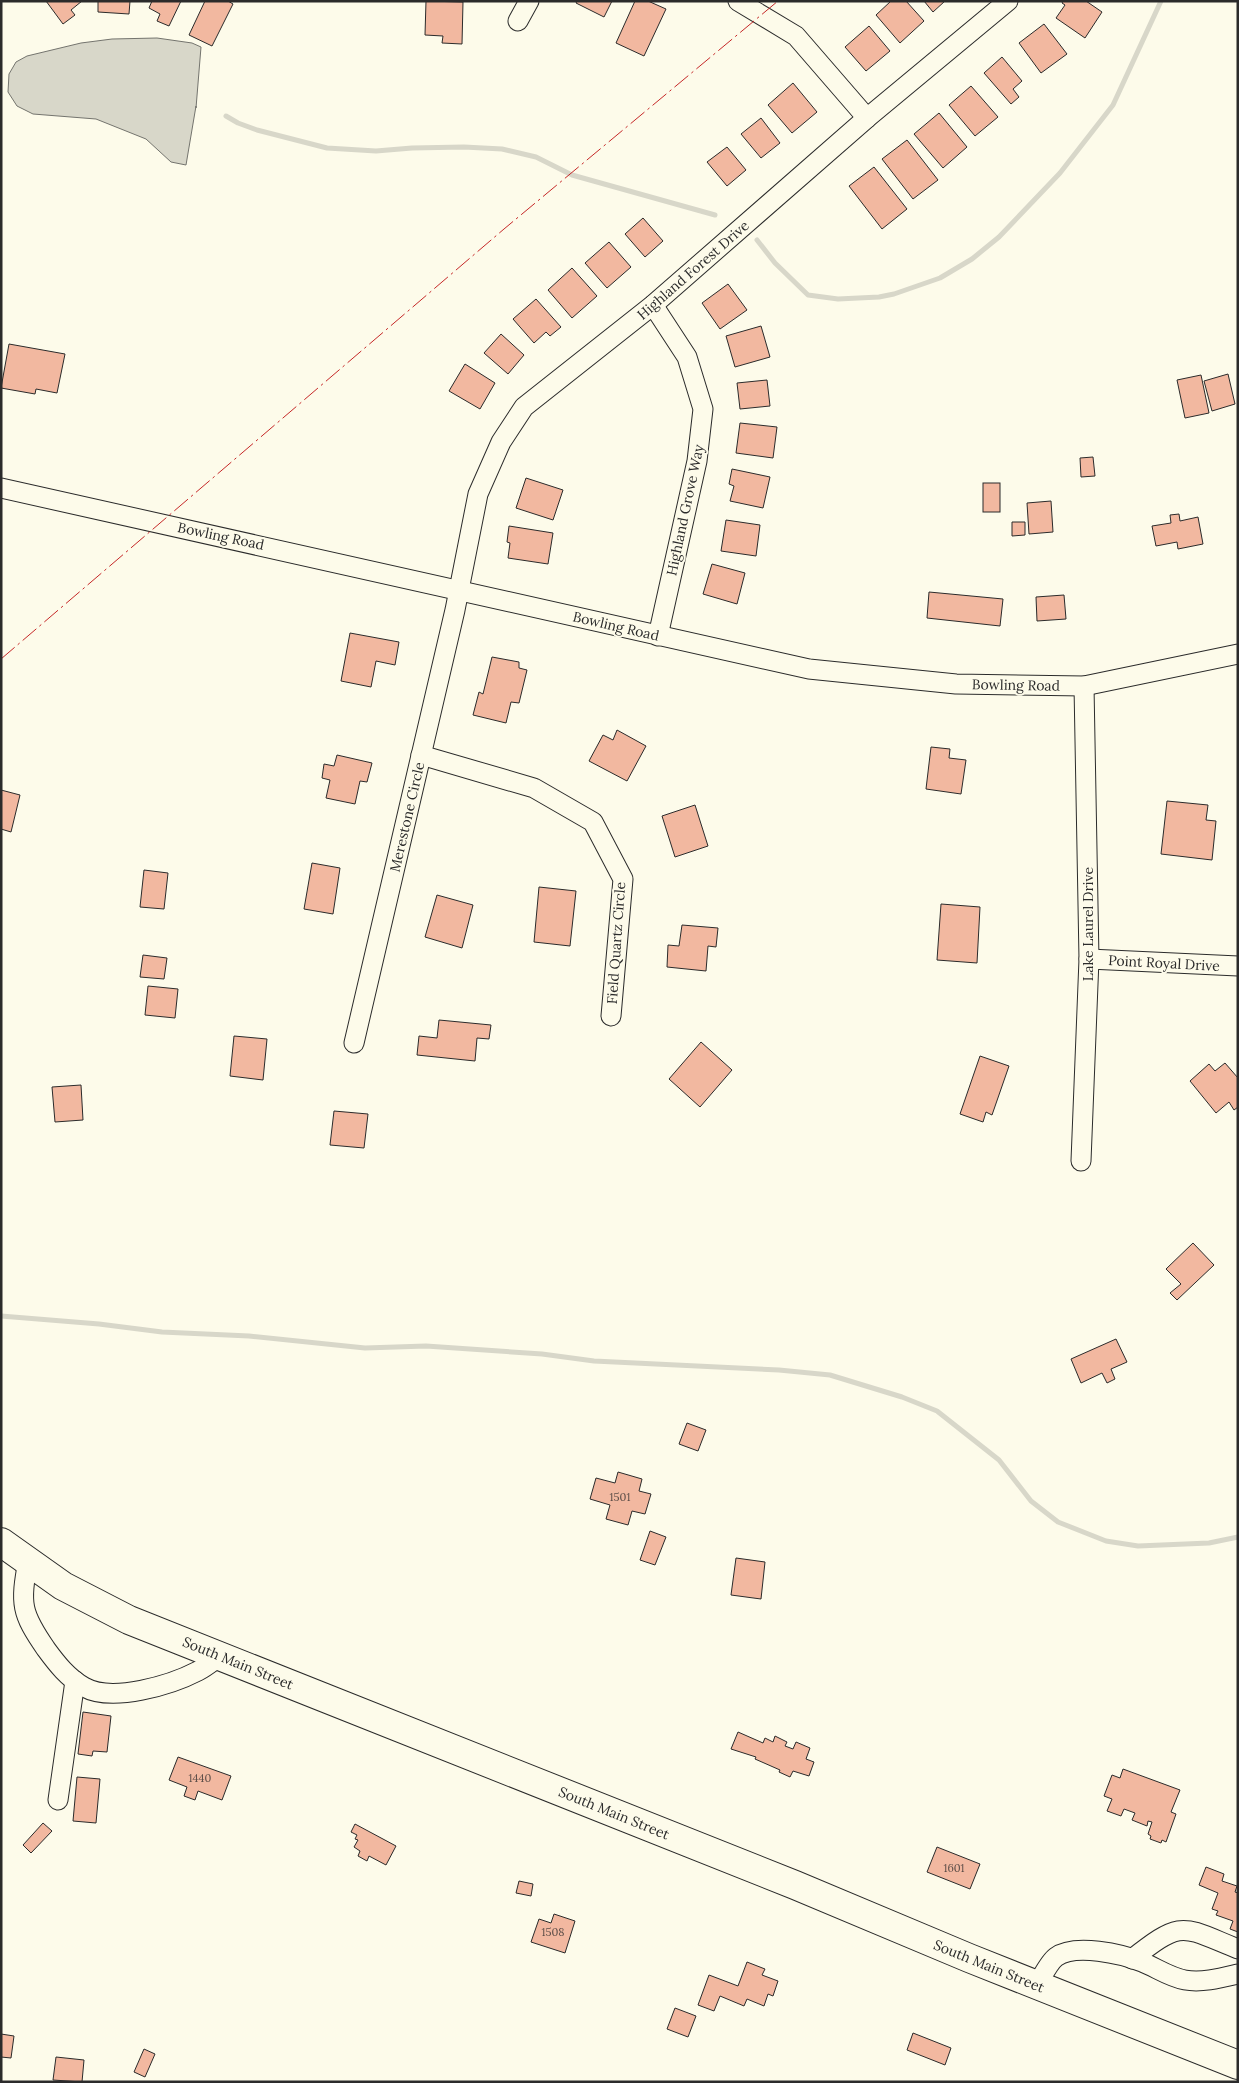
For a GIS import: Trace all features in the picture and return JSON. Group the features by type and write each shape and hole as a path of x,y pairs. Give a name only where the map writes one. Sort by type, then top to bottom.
{"highway":[{"name":"South Main Street","path":"1,1542 63,1586 129,1620 786,1882 1238,2065"}],"street":[{"path":"518,22 529,1"},
{"path":"738,1 796,36 867,118"},
{"name":"Highland Forest Drive","path":"458,590 478,494 501,442 524,407 653,305 867,118 1008,1"},
{"name":"Highland Grove Way","path":"653,305 687,357 702,409 697,461 658,636"},
{"name":"Bowling Road","path":"1,488 809,669 956,684 1084,686 1238,654"},
{"name":"Merestone Circle","path":"354,1043 458,590"},
{"name":"Lake Laurel Drive","path":"1081,1161 1089,959 1084,686"},
{"name":"Field Quartz Circle","path":"421,756 534,788 593,822 623,879 611,1016"},
{"name":"Point Royal Drive","path":"1089,959 1238,966"},
{"path":"28,1560 22,1591 25,1616 68,1676 85,1688 99,1692 131,1692 198,1671 220,1656"},
{"path":"58,1800 75,1681"},
{"path":"1132,1959 1161,1936 1177,1930 1190,1930 1238,1949"},
{"path":"1037,1985 1056,1957 1073,1950 1091,1950 1132,1959 1186,1980 1216,1980 1238,1974"}],"shaded area":[{"path":"157,38 192,43 201,47 196,108 196,106 186,165 171,162 146,139 96,119 33,114 17,106 8,92 9,74 16,62 27,56 81,43 112,39"}],"building":[{"path":"46,1 82,1 71,10 75,15 63,24"},
{"path":"98,1 130,1 129,14 98,12"},
{"path":"152,1 181,1 169,26 157,21 160,14 149,8"},
{"path":"205,1 228,1 233,4 212,46 189,35"},
{"path":"426,1 463,2 462,44 442,43 443,36 425,35"},
{"path":"577,1 612,1 604,17 576,3"},
{"path":"635,1 648,1 666,9 644,56 616,43"},
{"path":"891,1 906,1 924,21 900,43 876,15"},
{"path":"924,1 945,1 933,12"},
{"path":"1063,1 1086,1 1102,12 1085,38 1056,18 1065,5 1062,3"},
{"path":"1044,24 1067,54 1041,73 1019,43"},
{"path":"869,26 890,51 866,71 845,47"},
{"path":"1002,57 1022,81 1013,89 1019,97 1011,104 984,73"},
{"path":"793,83 817,112 792,133 768,105"},
{"path":"971,86 998,117 975,136 949,105"},
{"path":"939,113 967,147 943,168 914,134"},
{"path":"761,118 780,143 761,158 741,134"},
{"path":"907,140 938,180 913,199 882,159"},
{"path":"727,147 746,170 727,186 707,162"},
{"path":"874,167 907,209 882,229 849,186"},
{"path":"643,218 663,241 645,257 625,234"},
{"path":"609,242 631,267 607,288 585,263"},
{"path":"572,268 597,296 572,318 548,290"},
{"path":"728,284 747,310 720,329 702,303"},
{"path":"536,299 561,327 550,336 546,332 534,343 513,319"},
{"path":"761,326 770,357 735,367 726,336"},
{"path":"501,334 524,355 508,374 484,353"},
{"path":"9,344 65,354 57,393 36,389 35,394 1,388"},
{"path":"465,364 495,383 480,409 449,391"},
{"path":"1228,374 1235,404 1212,411 1204,381"},
{"path":"1201,375 1209,413 1185,418 1177,380"},
{"path":"767,380 770,406 740,409 737,383"},
{"path":"740,423 777,427 773,458 736,453"},
{"path":"1093,457 1095,476 1081,477 1080,458"},
{"path":"732,469 770,477 763,508 730,501 734,486 729,484"},
{"path":"526,478 563,490 553,520 516,508"},
{"path":"983,483 1000,483 1000,512 983,512"},
{"path":"1051,501 1053,532 1029,534 1027,503"},
{"path":"1179,514 1180,521 1198,517 1203,544 1178,549 1177,542 1156,546 1152,526 1171,523 1170,515"},
{"path":"726,520 760,525 756,556 721,551"},
{"path":"1012,522 1025,522 1025,535 1012,536"},
{"path":"509,526 553,533 548,564 508,558 510,543 507,542"},
{"path":"712,564 745,573 737,604 703,594"},
{"path":"929,592 1003,599 1000,626 927,618"},
{"path":"1064,595 1066,619 1037,621 1036,597"},
{"path":"350,633 399,642 395,665 376,661 371,687 341,681"},
{"path":"492,657 519,662 519,668 527,670 519,703 511,702 506,723 473,715 479,692 483,694"},
{"path":"617,730 646,746 627,781 589,761 603,735 613,740"},
{"path":"931,747 950,749 949,758 966,760 961,794 926,789"},
{"path":"337,755 372,763 367,782 360,781 355,804 326,798 330,780 322,778 324,764 334,766"},
{"path":"1,790 20,795 11,832 1,829"},
{"path":"1167,801 1208,805 1206,820 1216,821 1212,860 1161,854"},
{"path":"695,805 708,846 675,857 662,816"},
{"path":"312,863 340,868 333,914 304,909"},
{"path":"144,870 168,873 164,909 140,907"},
{"path":"539,887 576,891 570,946 534,942"},
{"path":"437,895 473,905 462,948 425,937"},
{"path":"941,904 980,907 977,963 937,960"},
{"path":"682,925 718,928 716,947 708,946 706,971 667,967 668,945 679,946"},
{"path":"143,955 167,958 164,979 140,977"},
{"path":"148,986 178,989 175,1018 145,1015"},
{"path":"439,1020 491,1025 489,1039 477,1038 475,1061 417,1055 419,1036 437,1038"},
{"path":"234,1036 267,1039 263,1080 230,1076"},
{"path":"701,1042 732,1070 700,1107 669,1079"},
{"path":"980,1056 1009,1066 992,1115 986,1112 983,1122 960,1114"},
{"path":"1225,1063 1238,1078 1238,1107 1234,1110 1229,1102 1216,1113 1190,1081 1209,1064 1215,1071"},
{"path":"81,1085 83,1120 55,1122 52,1087"},
{"path":"334,1111 368,1114 364,1148 330,1145"},
{"path":"1193,1243 1214,1265 1177,1300 1170,1293 1181,1284 1166,1269"},
{"path":"1116,1339 1127,1362 1111,1369 1115,1379 1107,1383 1102,1373 1081,1383 1071,1359"},
{"path":"687,1423 706,1430 698,1451 679,1444"},
{"path":"618,1472 642,1479 639,1491 651,1494 645,1514 632,1511 628,1525 606,1519 610,1505 590,1499 596,1478 615,1483"},
{"path":"650,1531 666,1537 655,1565 640,1560"},
{"path":"736,1558 765,1562 761,1599 731,1595"},
{"path":"83,1712 111,1716 107,1752 93,1751 92,1756 78,1754"},
{"path":"738,1732 763,1743 765,1738 773,1742 775,1736 787,1742 785,1746 793,1749 796,1742 810,1748 806,1759 814,1762 809,1776 793,1771 790,1777 779,1772 780,1770 755,1759 756,1757 731,1749"},
{"path":"178,1757 231,1776 222,1800 198,1791 195,1800 184,1796 187,1787 169,1780"},
{"path":"1123,1769 1180,1790 1171,1812 1176,1814 1166,1842 1162,1840 1161,1843 1150,1839 1151,1836 1148,1834 1152,1822 1148,1821 1147,1826 1132,1820 1135,1813 1124,1809 1121,1816 1107,1811 1112,1799 1104,1796 1112,1775 1120,1778"},
{"path":"77,1777 100,1779 96,1823 73,1821"},
{"path":"43,1823 52,1831 31,1853 23,1845"},
{"path":"355,1824 396,1846 386,1865 369,1856 367,1861 358,1856 360,1851 354,1847 358,1840 355,1839 357,1835 351,1832"},
{"path":"937,1847 980,1864 970,1889 927,1872"},
{"path":"1206,1867 1224,1874 1222,1881 1237,1886 1235,1892 1238,1893 1238,1932 1230,1929 1233,1921 1216,1915 1218,1911 1212,1909 1218,1893 1199,1885"},
{"path":"519,1881 533,1884 531,1896 516,1893"},
{"path":"554,1914 575,1921 565,1953 531,1942 539,1919 551,1923"},
{"path":"747,1962 765,1969 762,1975 778,1981 773,1996 768,1994 764,2006 747,1999 744,2006 720,1996 714,2011 698,2005 709,1975 738,1986"},
{"path":"675,2008 696,2016 688,2037 667,2029"},
{"path":"913,2033 951,2048 945,2065 907,2050"},
{"path":"1,2034 14,2036 11,2058 1,2057"},
{"path":"144,2049 155,2054 145,2077 134,2072"},
{"path":"56,2057 84,2060 82,2082 53,2080"}],"waterway":[{"path":"757,240 775,263 808,295 838,299 879,297 894,294 940,278 972,259 999,237 1060,173 1113,105 1161,1"},
{"path":"226,116 257,130 327,148 376,151 464,147 502,149 536,157 572,175 715,215"},
{"path":"1,1316 99,1324 162,1332 249,1336 365,1348 426,1346 542,1354 594,1361 779,1370 830,1375 902,1397 937,1411 999,1460 1031,1501 1058,1522 1106,1541 1138,1546 1209,1543 1238,1537"}],"power":[{"path":"1,659 504,229 778,1"}]}
